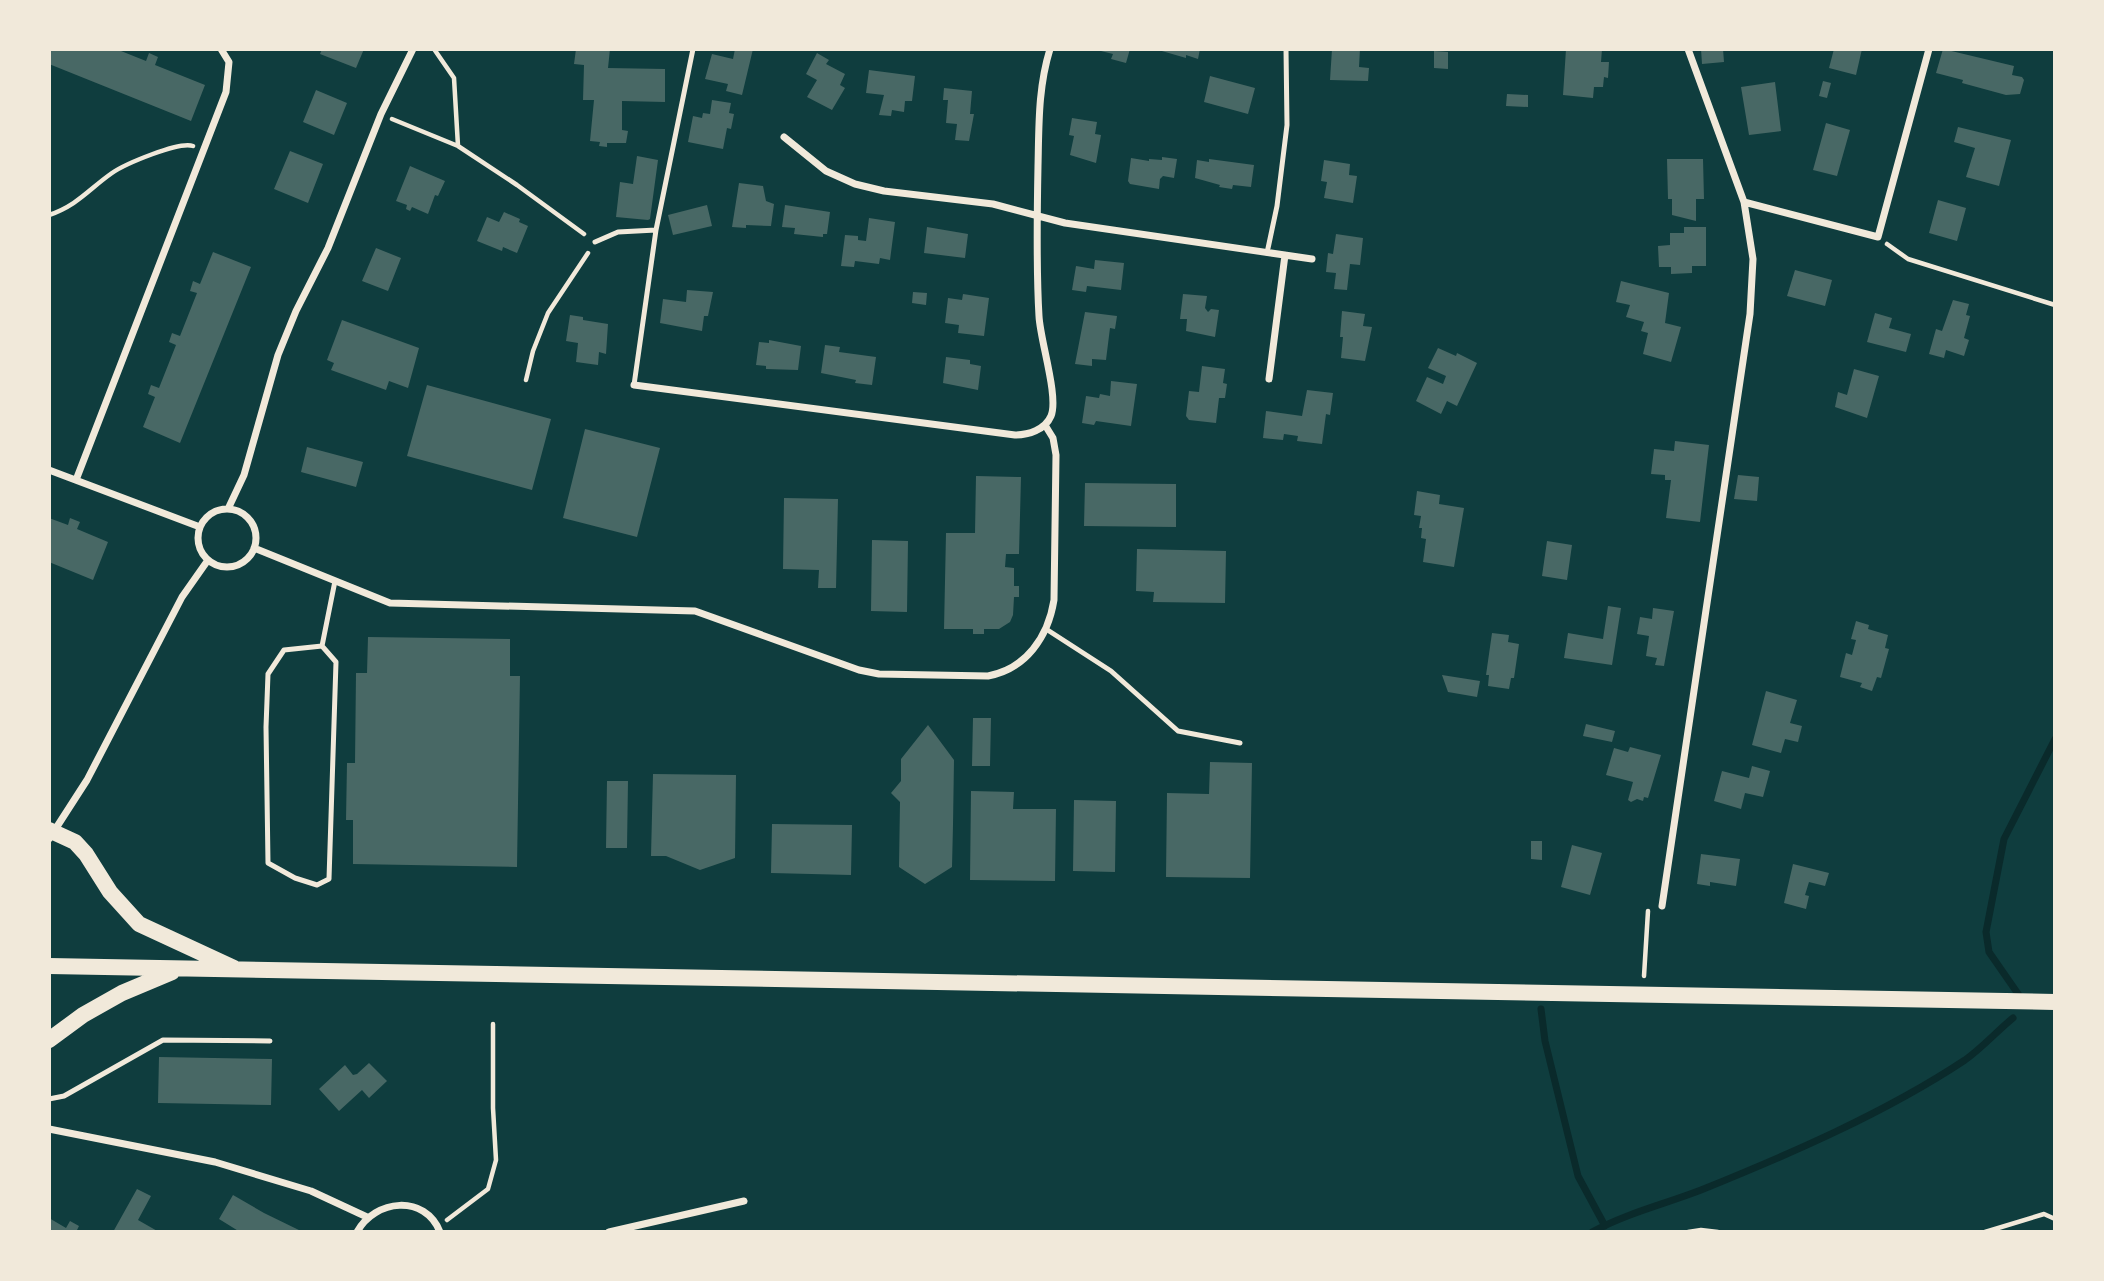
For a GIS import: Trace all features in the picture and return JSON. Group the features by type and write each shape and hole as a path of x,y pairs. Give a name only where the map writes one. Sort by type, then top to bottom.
{"main road":[{"path":"51,834 75,842 86,853 110,892 139,924 240,970"},
{"path":"49,966 2055,1002"},
{"path":"49,1040 83,1015 122,993 178,970"}],"street":[{"path":"76,480 226,92 229,62 221,49"},
{"path":"228,509 244,475 278,355 296,311 328,248 381,114 413,49"},
{"path":"634,385 1015,435 1033,433 1045,425 1051,416 1053,401 1039,317 1037,216 1040,87 1050,49"},
{"path":"1662,906 1749,314 1753,259 1744,202 1688,49"},
{"path":"1744,202 1878,237 1928,49"},
{"path":"785,137 826,171 855,184 884,191 993,204 1065,223 1312,259"},
{"path":"1269,379 1285,255"},
{"path":"254,548 390,603 695,611 859,670 879,674 988,676 1002,673 1033,651 1051,620 1054,600 1056,456 1053,438 1045,425"},
{"path":"49,470 200,527"},
{"path":"228,509 243,513 250,520 256,538 249,557 232,566 222,566 208,559 200,550 197,541 200,527 207,516 215,511 228,509"},
{"path":"51,834 87,780 182,597 208,559"},
{"path":"49,1129 215,1161 311,1191 367,1217"},
{"path":"609,1232 744,1201"},
{"path":"357,1232 367,1217 390,1205 413,1207 431,1218 439,1229"}],"lane":[{"path":"634,385 656,230 693,49"},
{"path":"1267,253 1277,206 1287,125 1286,49"},
{"path":"595,242 618,232 656,230"},
{"path":"322,646 335,581"},
{"path":"1046,629 1111,671 1178,731 1240,743"},
{"path":"322,646 336,662 329,879 317,885 295,878 268,863 266,727 268,674 284,650 322,646"},
{"path":"49,1099 64,1096 163,1040 270,1041"}],"path":[{"path":"434,49 454,78 458,146"},
{"path":"381,114 458,146 595,242 548,313 533,351 526,380"},
{"path":"49,215 61,211 90,192 113,172 166,149 186,144 203,151"},
{"path":"1878,237 1908,258 2055,305"},
{"path":"1644,994 1648,911 1662,906"},
{"path":"439,1229 488,1189 496,1160 493,1024"},
{"path":"1985,1232 2044,1214 2055,1219"},
{"path":"1688,1232 1718,1232"}],"building":[{"path":"49,49 116,49 146,61 149,53 158,57 155,65 205,85 191,121 49,64"},
{"path":"322,49 364,49 356,68 320,54"},
{"path":"576,49 610,49 608,68 665,69 665,102 622,101 622,130 628,131 626,143 607,143 607,147 599,146 600,142 590,141 594,100 583,100 584,65 574,64"},
{"path":"735,49 753,49 742,95 726,91 728,84 705,79 712,54 733,59"},
{"path":"1130,49 1126,63 1111,59 1113,54 1097,50"},
{"path":"1155,49 1200,49 1198,59"},
{"path":"1332,49 1360,49 1359,67 1369,68 1368,81 1330,80"},
{"path":"1566,49 1602,49 1601,62 1609,62 1608,78 1604,77 1603,87 1594,87 1593,98 1563,95"},
{"path":"1701,49 1723,49 1724,62 1702,64"},
{"path":"1834,49 1862,49 1856,75 1829,68"},
{"path":"1943,49 2014,66 2012,75 2024,80 2020,94 2006,95 1936,73"},
{"path":"1434,51 1448,52 1448,69 1434,68"},
{"path":"817,53 829,60 826,64 845,74 840,85 845,88 832,110 807,97 817,80 806,74"},
{"path":"869,70 915,76 912,101 905,101 904,112 892,110 891,116 879,115 884,95 866,93"},
{"path":"1210,76 1255,88 1248,114 1204,102"},
{"path":"1823,81 1831,83 1827,98 1819,96"},
{"path":"1775,82 1781,131 1749,135 1741,87"},
{"path":"944,88 972,91 970,114 974,114 969,141 955,140 957,124 946,123 948,100 943,100"},
{"path":"316,90 347,103 334,135 303,122"},
{"path":"1507,94 1528,95 1528,107 1506,106"},
{"path":"712,100 731,103 729,113 734,114 731,129 727,128 723,149 688,142 693,116 702,118 703,113 710,114"},
{"path":"1072,118 1097,122 1095,134 1101,135 1096,163 1070,155 1074,136 1069,135"},
{"path":"1826,123 1850,130 1837,176 1813,170"},
{"path":"1958,127 2011,140 1999,186 1966,177 1975,148 1954,142"},
{"path":"290,151 323,164 308,203 274,189"},
{"path":"637,156 658,160 648,220 616,217 620,182 633,184"},
{"path":"1162,157 1177,159 1174,178 1163,176 1159,189 1130,184 1128,181 1131,158 1149,161 1162,160"},
{"path":"1209,159 1254,165 1251,187 1219,187 1220,185 1195,178 1197,160 1209,162"},
{"path":"1667,159 1703,159 1704,199 1696,199 1696,221 1672,215 1672,199 1668,199"},
{"path":"1324,160 1350,164 1349,175 1357,176 1353,203 1324,198 1327,182 1321,181"},
{"path":"410,166 445,181 438,196 435,195 428,214 412,207 410,211 406,209 407,205 396,201"},
{"path":"739,183 763,186 766,201 774,204 771,226 732,227"},
{"path":"1938,200 1966,208 1957,241 1929,233"},
{"path":"707,205 712,226 673,235 668,215"},
{"path":"785,205 830,212 827,234 823,234 823,237 794,234 795,228 782,227"},
{"path":"504,212 528,226 517,253 503,247 502,251 477,241 487,217 499,222"},
{"path":"869,218 895,222 890,260 880,258 879,264 855,261 854,267 841,266 845,235 858,236 858,240 866,241"},
{"path":"927,227 968,234 965,258 924,253"},
{"path":"1684,227 1706,227 1706,266 1692,266 1692,273 1671,274 1671,267 1659,267 1658,246 1670,245 1670,233 1684,233"},
{"path":"1336,234 1363,238 1360,265 1350,264 1347,290 1334,289 1336,273 1326,272 1328,253 1333,254"},
{"path":"376,248 401,258 388,291 362,281"},
{"path":"213,252 251,267 180,443 143,427 155,397 148,394 151,385 159,388 176,345 169,342 172,333 180,336 197,293 190,291 193,281 200,284"},
{"path":"1095,260 1124,263 1121,290 1087,286 1086,292 1072,290 1076,266 1094,269"},
{"path":"1795,270 1832,280 1825,306 1787,296"},
{"path":"1621,281 1669,293 1665,323 1681,327 1671,362 1643,354 1648,333 1641,331 1644,322 1626,317 1630,305 1616,302"},
{"path":"687,290 713,292 708,316 704,316 702,331 660,323 663,299 686,302"},
{"path":"913,292 927,293 926,305 912,303"},
{"path":"963,294 989,298 984,336 958,333 959,325 945,323 948,298 962,300"},
{"path":"1183,294 1207,296 1205,308 1208,312 1211,309 1219,310 1215,337 1186,331 1187,319 1180,319"},
{"path":"1953,300 1969,304 1966,315 1970,316 1964,338 1969,340 1964,356 1946,350 1944,358 1929,354 1936,329 1942,331"},
{"path":"1342,311 1365,314 1363,326 1372,327 1365,361 1341,358"},
{"path":"1085,312 1117,316 1115,329 1110,328 1106,360 1092,359 1092,366 1075,364"},
{"path":"1875,313 1892,318 1889,328 1911,334 1906,352 1867,342"},
{"path":"570,315 608,324 606,354 599,352 598,365 576,362 578,343 566,341"},
{"path":"342,320 419,348 408,388 389,381 386,390 331,370 334,363 327,360"},
{"path":"769,340 801,346 798,370 766,369 766,366 756,365 759,342 769,343"},
{"path":"825,345 840,347 839,352 876,357 872,385 821,373"},
{"path":"1438,348 1456,356 1457,353 1477,363 1457,406 1447,401 1441,414 1416,401 1427,377 1443,384 1446,376 1428,368"},
{"path":"946,357 970,360 970,364 981,366 978,390 943,383"},
{"path":"1202,366 1225,369 1225,398 1219,398 1216,423 1189,420 1186,416 1189,391 1199,392"},
{"path":"1854,369 1879,376 1867,418 1835,407 1838,392 1847,395"},
{"path":"1111,381 1137,384 1131,426 1096,421 1094,425 1082,423 1086,396 1110,396"},
{"path":"427,385 551,419 532,490 407,456"},
{"path":"1307,390 1333,393 1330,415 1326,414 1322,444 1297,441 1298,436 1284,434 1283,440 1263,438 1266,411 1302,416"},
{"path":"585,429 660,448 637,537 563,518"},
{"path":"1675,441 1709,445 1700,522 1666,518 1671,480 1665,480 1665,475 1651,474 1654,449 1674,451"},
{"path":"307,447 363,462 356,487 301,472"},
{"path":"1738,475 1759,477 1757,501 1734,499"},
{"path":"976,476 1021,477 1019,554 1006,554 1005,567 1014,568 1014,586 1019,586 1019,597 1014,597 1010,622 999,629 984,629 984,634 973,634 973,629 944,629 946,533 975,533"},
{"path":"1085,483 1176,484 1176,527 1084,526"},
{"path":"1417,491 1440,495 1439,504 1464,508 1454,567 1423,562 1426,539 1421,538 1421,516 1414,515"},
{"path":"784,498 838,499 836,588 818,588 819,570 783,569"},
{"path":"49,518 68,525 70,518 80,522 77,529 108,542 93,580 49,562"},
{"path":"872,540 908,541 907,612 871,611"},
{"path":"1547,541 1572,545 1567,580 1542,576"},
{"path":"1137,549 1226,551 1225,603 1153,602 1154,592 1136,591"},
{"path":"1608,606 1621,608 1612,665 1564,658 1568,633 1603,639"},
{"path":"1653,608 1674,611 1664,666 1655,665 1657,658 1646,656 1649,636 1637,634 1640,617 1652,619"},
{"path":"1856,621 1869,625 1868,629 1888,635 1885,648 1889,649 1881,678 1877,677 1872,691 1860,687 1862,683 1840,677 1846,653 1852,655 1856,640 1851,639"},
{"path":"1492,633 1509,635 1508,642 1519,644 1514,678 1511,678 1509,689 1488,686 1489,675 1486,675"},
{"path":"368,637 510,639 510,676 520,676 517,867 353,864 353,820 346,820 347,763 355,763 356,673 367,673"},
{"path":"1442,675 1480,681 1477,697 1448,692"},
{"path":"1766,691 1797,700 1790,723 1802,726 1798,742 1785,739 1781,753 1752,745"},
{"path":"973,718 991,718 990,766 972,766"},
{"path":"1586,724 1615,731 1612,742 1583,736"},
{"path":"928,725 954,760 953,825 952,867 925,884 899,867 900,802 891,793 901,781 901,759"},
{"path":"1630,747 1661,755 1648,798 1644,797 1643,801 1628,800 1633,782 1606,775 1614,748 1628,752"},
{"path":"1210,762 1252,763 1250,878 1166,877 1167,793 1209,794"},
{"path":"1752,766 1770,771 1763,797 1745,793 1741,809 1714,801 1722,771 1749,778"},
{"path":"653,774 736,775 735,858 700,870 666,856 651,856"},
{"path":"607,781 628,781 627,848 606,848"},
{"path":"971,791 1014,792 1013,809 1056,809 1055,881 970,880"},
{"path":"1074,800 1116,801 1115,872 1073,871"},
{"path":"772,824 852,825 851,875 771,873"},
{"path":"1531,841 1542,841 1542,860 1531,859"},
{"path":"1572,845 1602,853 1590,895 1561,887"},
{"path":"1701,854 1740,859 1736,886 1710,882 1710,886 1697,884"},
{"path":"1793,864 1829,873 1825,886 1809,882 1805,895 1809,896 1806,909 1784,903"},
{"path":"159,1057 272,1059 271,1105 158,1103"},
{"path":"369,1063 387,1081 369,1098 362,1090 339,1111 319,1089 345,1065 353,1075"},
{"path":"137,1189 151,1196 138,1220 159,1232 113,1232"},
{"path":"233,1195 303,1232 240,1232 219,1219"},
{"path":"49,1218 66,1228 70,1221 79,1226 76,1232 49,1232"}],"waterway":[{"path":"2023,1001 1989,952 1986,932 2004,839 2055,739"},
{"path":"1541,1009 1545,1041 1578,1176 1605,1226"},
{"path":"1592,1232 1619,1219 1769,1162 1870,1115 1965,1060 2013,1018"}]}
